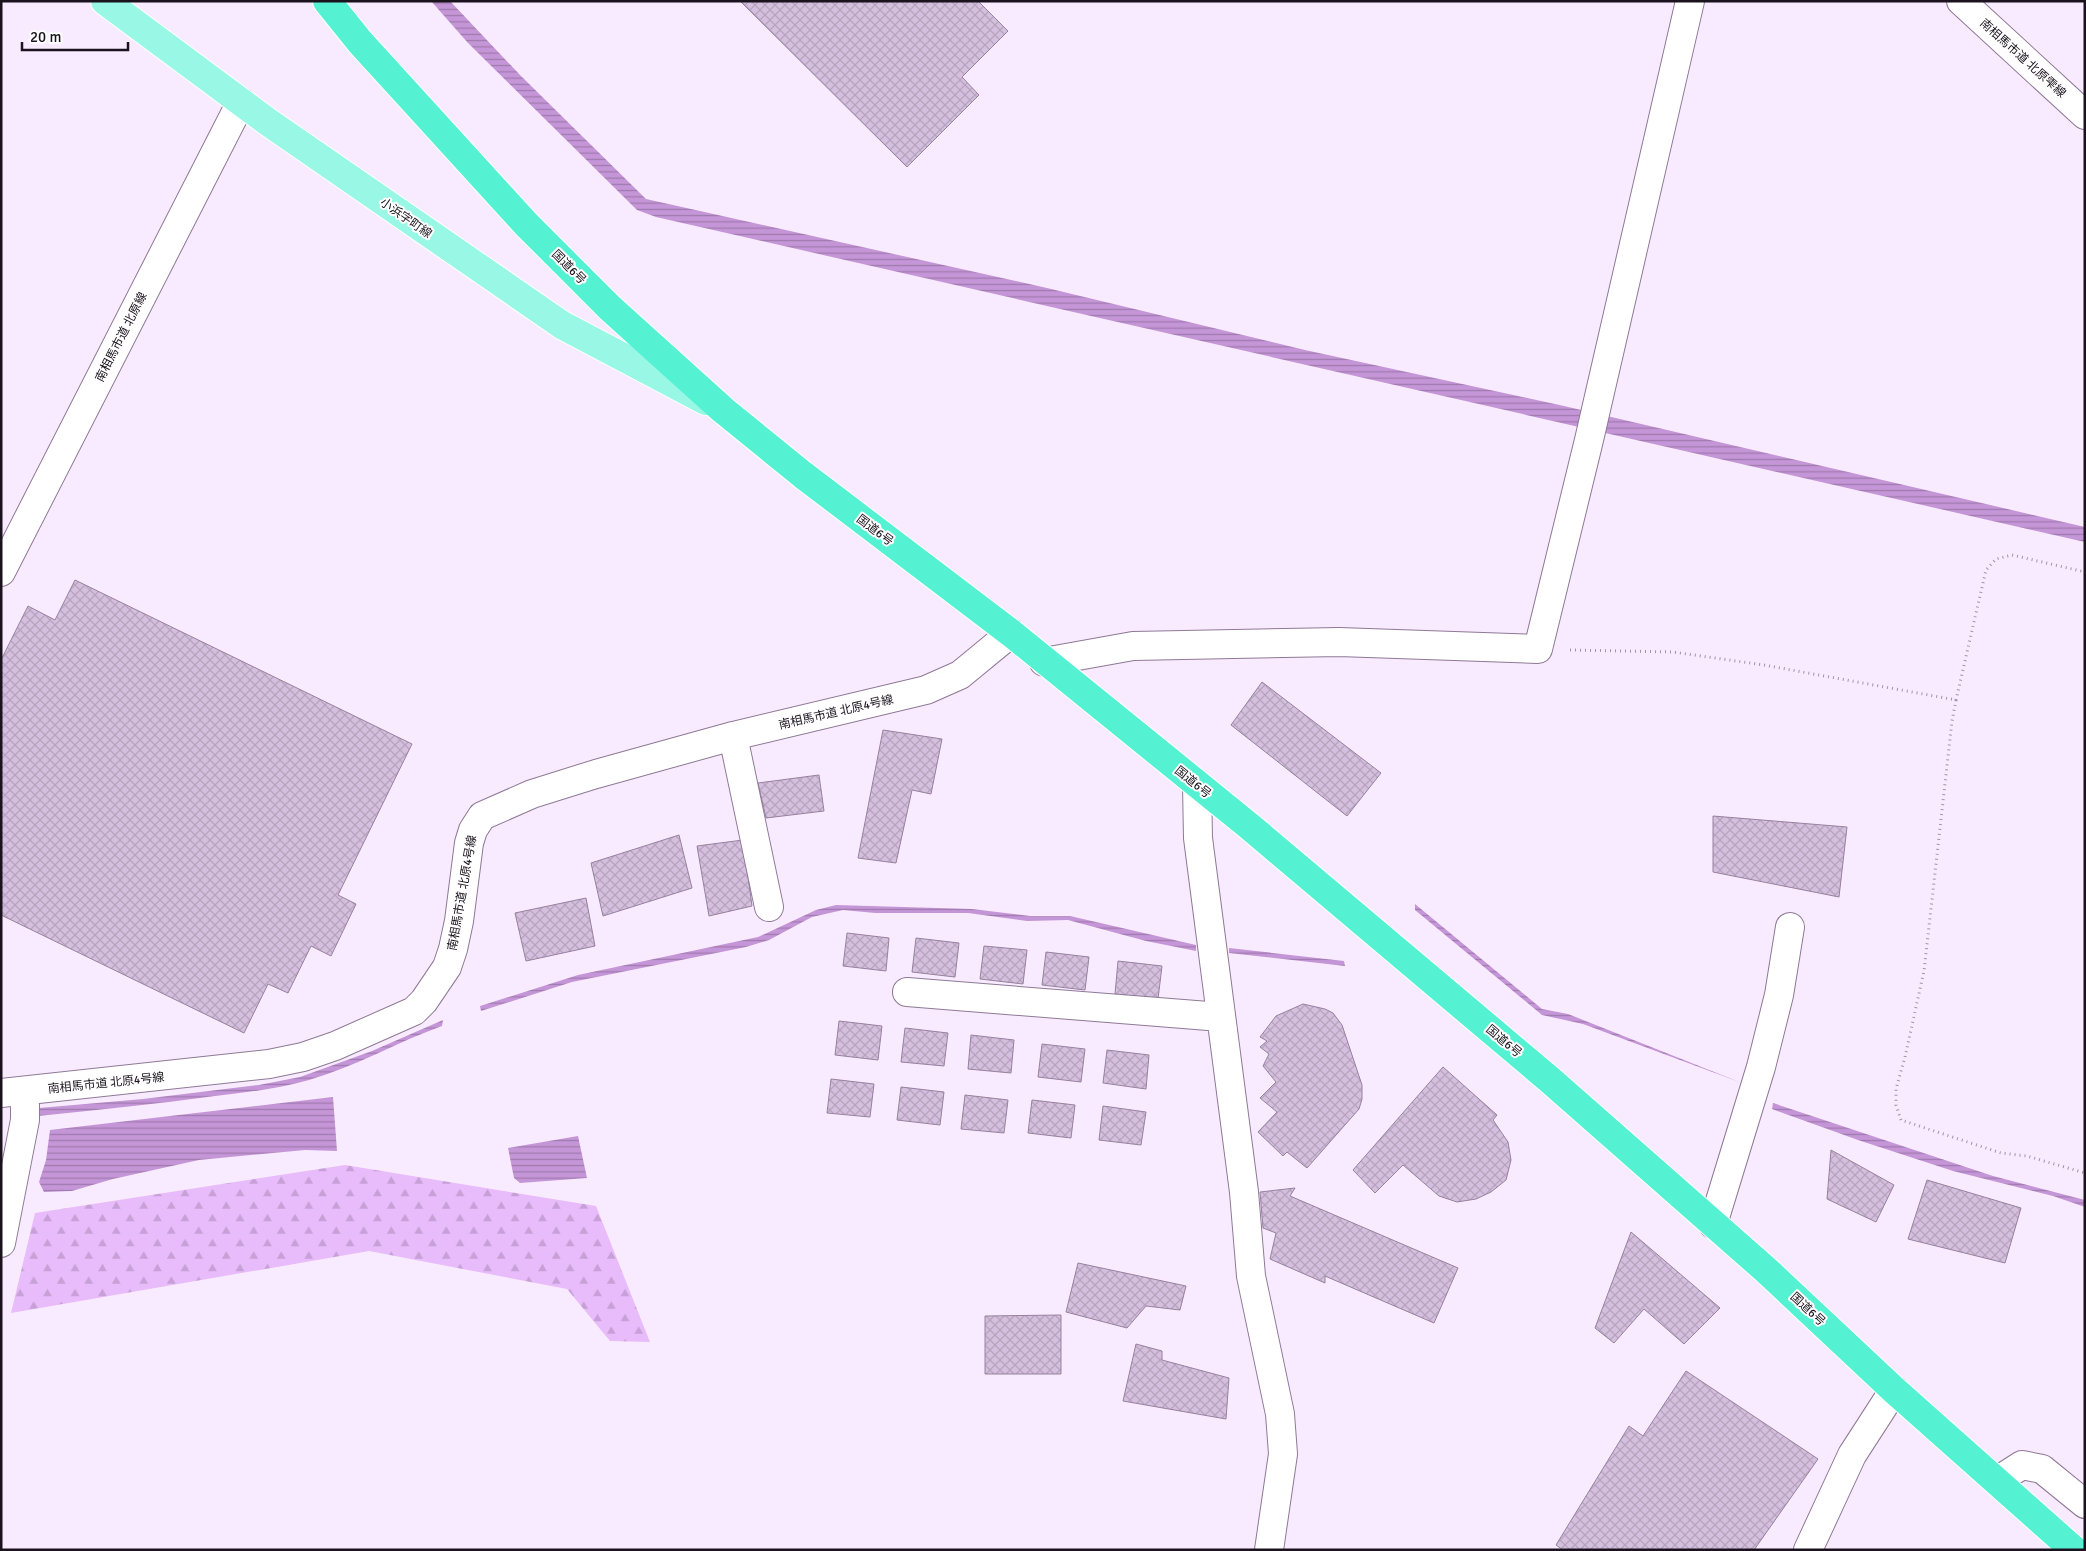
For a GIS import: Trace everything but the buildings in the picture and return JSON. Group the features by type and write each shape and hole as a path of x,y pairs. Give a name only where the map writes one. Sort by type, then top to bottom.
{"highway":[{"name":"国道6号","path":"327,1 360,42 526,224 610,308 723,410 803,475 1011,634 1249,826 1550,1080 1766,1270 1894,1390 2074,1550"}],"main road":[{"name":"小浜字町線","path":"105,1 241,102 562,325 723,410"}],"street":[{"path":"1044,662 1133,646 1339,642 1538,649 1589,440 1690,1"},
{"name":"南相馬市道 北原雫線","path":"1961,1 2085,114"},
{"name":"南相馬市道 北原線","path":"1,572 241,102"},
{"name":"南相馬市道 北原4号線","path":"13,1092 269,1064 303,1057 335,1046 414,1011 424,1002 447,967 459,921 469,843 473,830 482,816 507,804 587,776 733,736 926,690 960,675 1011,634"},
{"path":"733,736 769,907"},
{"path":"1197,785 1198,838 1244,1192 1251,1276 1280,1414 1283,1454 1269,1550"},
{"path":"1713,1224 1762,1067 1779,995 1790,927"},
{"path":"907,992 1220,1017"},
{"path":"1,1243 25,1120 13,1092"},
{"path":"1808,1550 1852,1455 1894,1390"},
{"path":"1997,1481 2022,1466 2042,1469 2085,1504"}],"path":[{"path":"2085,572 2012,555 1996,559 1986,570 1952,721 1924,971 1896,1089 1896,1105 1902,1120 2001,1153 2027,1156 2085,1173"},
{"path":"1538,649 1673,652 1764,665 1956,700"}],"green space":[{"path":"345,1165 596,1206 650,1342 610,1341 567,1289 369,1251 11,1313 35,1213"}],"shaded area":[{"path":"431,1 450,1 521,76 646,199 1047,288 1305,350 1564,406 2085,527 2085,542 656,217 637,210 468,43"},
{"path":"1415,904 1542,1009 1568,1014 1742,1083 1583,1024 1542,1015 1415,910"},
{"path":"836,905 972,909 1030,916 1070,916 1196,945 1196,951 1146,941 1068,920 1027,921 968,913 875,913 843,910 812,917 769,940 746,947 572,982 481,1011 480,1006 578,975 758,937 816,910"},
{"path":"1229,948 1344,961 1345,966 1229,953"},
{"path":"443,1020 442,1026 326,1075 298,1083 239,1093 38,1116 39,1108 143,1099 259,1085 300,1077 372,1051"},
{"path":"333,1097 337,1151 305,1150 199,1160 113,1179 72,1191 44,1192 39,1182 46,1160 50,1130"},
{"path":"1773,1103 1993,1176 2085,1200 2085,1207 2053,1196 1953,1171 1858,1140 1772,1109"},
{"path":"578,1136 587,1178 520,1183 514,1178 508,1148"}]}
